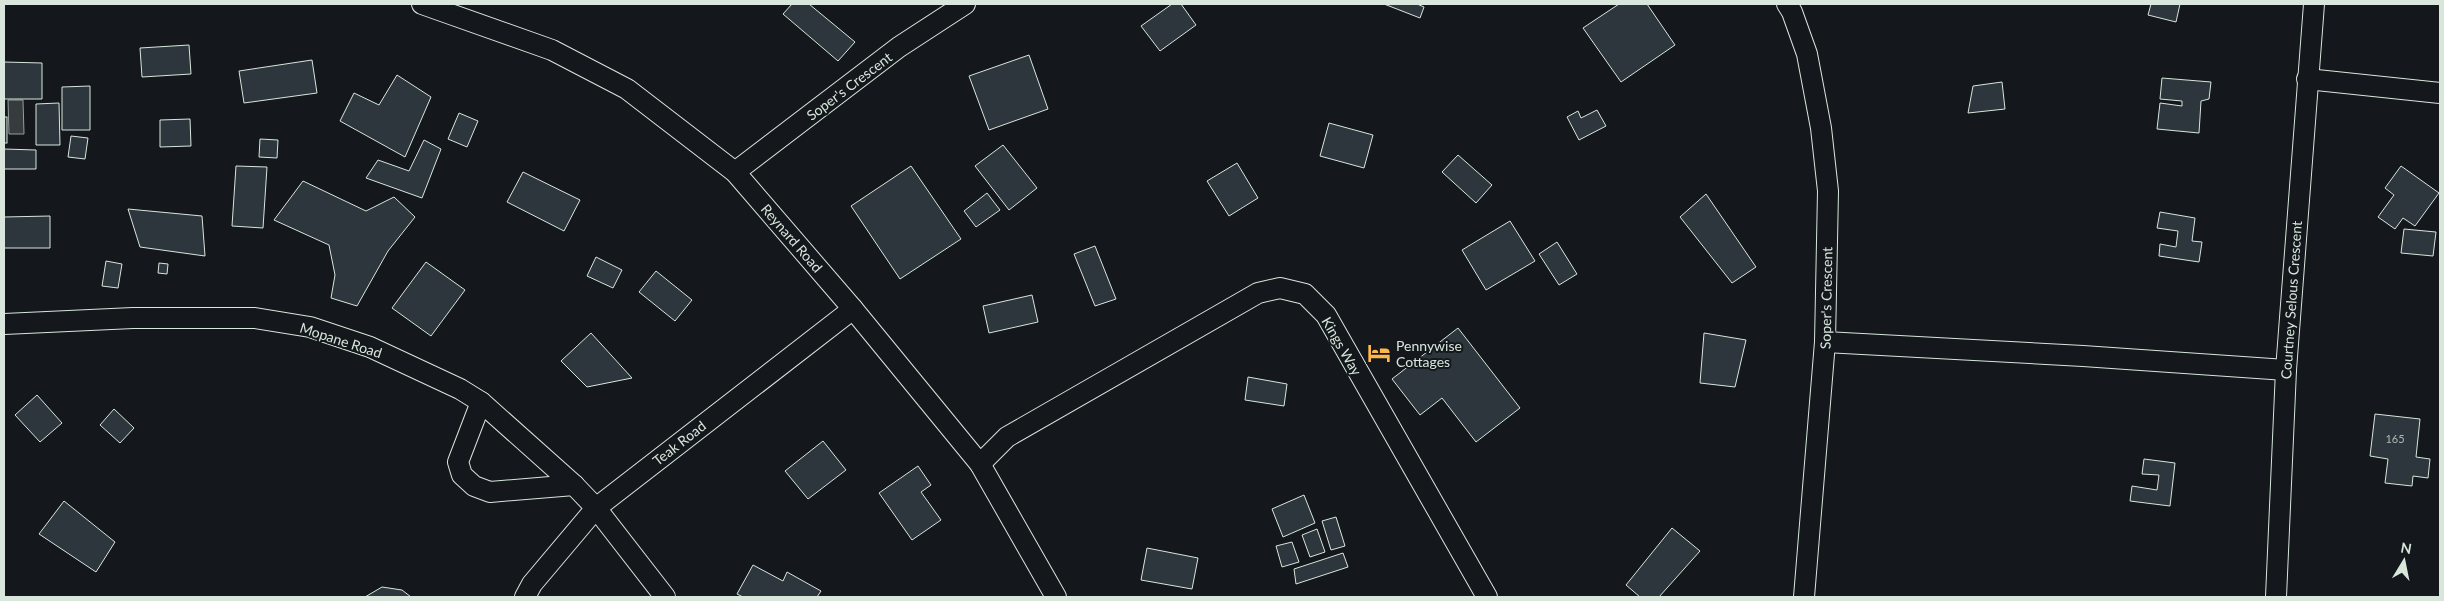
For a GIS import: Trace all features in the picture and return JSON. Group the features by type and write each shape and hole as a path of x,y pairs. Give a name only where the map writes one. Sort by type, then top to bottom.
{"street":[{"name":"Reynard Road","path":"422,4 552,50 627,89 735,172 853,308 980,464 1056,597"},
{"name":"Soper's Crescent","path":"735,172 899,47 965,4"},
{"name":"Soper's Crescent","path":"1787,4 1792,12 1807,54 1821,128 1828,190 1825,342 1804,597"},
{"name":"Courtney Selous Crescent","path":"2276,597 2286,370 2314,4"},
{"path":"2307,79 2440,93"},
{"name":"Kings Way","path":"980,464 1007,437 1258,293 1280,288 1305,294 1326,316 1487,597"},
{"name":"Teak Road","path":"525,597 532,584 596,508 853,308"},
{"name":"Mopane Road","path":"4,324 133,318 255,318 310,327 370,347 460,389 481,402 574,485 596,508 665,597"},
{"path":"1825,342 2083,356 2286,370"},
{"path":"481,402 458,462 462,475 474,486 490,492 574,485"}],"shaded area":[{"path":"8,100 23,100 24,134 9,134"}],"building":[{"path":"792,4 809,4 855,42 838,61 783,14"},
{"path":"1172,4 1181,4 1196,25 1160,51 1141,26"},
{"path":"1384,4 1417,4 1424,7 1420,18"},
{"path":"1619,4 1647,4 1675,45 1621,82 1583,28"},
{"path":"2151,4 2180,4 2176,22 2148,15"},
{"path":"189,45 191,74 142,77 140,48"},
{"path":"1029,55 1048,109 989,130 969,76"},
{"path":"312,60 317,93 244,103 239,71"},
{"path":"4,62 42,63 42,99 4,99"},
{"path":"397,75 431,97 405,157 340,121 354,93 379,105"},
{"path":"2162,78 2211,82 2209,99 2201,101 2199,133 2157,129 2160,103 2182,106 2182,101 2160,99"},
{"path":"2002,82 2005,109 1968,113 1973,86"},
{"path":"90,86 90,130 62,130 62,87"},
{"path":"59,103 60,145 36,145 36,104"},
{"path":"1597,110 1606,126 1579,140 1567,117 1578,111 1581,118"},
{"path":"459,113 478,121 467,147 448,139"},
{"path":"4,117 7,117 7,143 4,143"},
{"path":"190,119 191,146 160,147 160,120"},
{"path":"1329,123 1373,135 1364,168 1320,156"},
{"path":"71,136 88,138 85,159 68,157"},
{"path":"260,139 278,140 277,158 259,157"},
{"path":"424,140 441,149 422,198 366,178 378,160 409,171"},
{"path":"1003,145 1037,188 1009,210 975,166"},
{"path":"4,149 36,150 36,169 4,169"},
{"path":"1458,155 1492,185 1476,203 1442,172"},
{"path":"1237,163 1258,198 1229,216 1207,181"},
{"path":"236,166 267,167 263,228 232,226"},
{"path":"911,166 961,239 900,279 851,206"},
{"path":"2401,166 2439,193 2415,226 2403,218 2395,229 2378,217 2394,195 2385,188"},
{"path":"523,172 580,200 564,231 507,202"},
{"path":"303,181 366,211 394,197 415,217 388,251 357,306 331,298 335,275 329,245 274,220"},
{"path":"987,193 1000,210 976,227 964,211"},
{"path":"1706,194 1756,267 1732,283 1680,217"},
{"path":"128,209 202,216 205,256 140,247"},
{"path":"2160,212 2195,218 2192,241 2202,242 2199,262 2159,256 2160,244 2176,247 2178,231 2157,228"},
{"path":"50,216 50,248 4,248 4,217"},
{"path":"1510,221 1535,261 1486,290 1462,250"},
{"path":"2404,229 2436,232 2433,256 2401,253"},
{"path":"1557,242 1577,274 1559,285 1539,254"},
{"path":"1095,246 1116,299 1095,306 1074,254"},
{"path":"596,257 622,270 613,288 587,276"},
{"path":"106,261 122,264 118,288 102,286"},
{"path":"426,262 465,290 431,336 392,308"},
{"path":"159,263 168,264 167,274 158,273"},
{"path":"656,271 692,300 675,321 639,292"},
{"path":"1032,295 1038,322 989,333 983,306"},
{"path":"1458,328 1520,408 1476,442 1442,398 1420,415 1392,379"},
{"path":"591,333 632,378 587,387 561,361"},
{"path":"1704,333 1746,340 1735,387 1700,383"},
{"path":"1248,377 1287,384 1284,406 1245,400"},
{"path":"37,395 62,423 40,442 15,415"},
{"path":"114,409 134,428 120,443 100,425"},
{"path":"2375,414 2420,419 2416,457 2430,459 2428,478 2413,476 2412,486 2385,483 2388,459 2370,456"},
{"path":"823,441 846,470 808,499 785,471"},
{"path":"2144,459 2175,463 2170,506 2130,501 2132,486 2157,490 2159,475 2142,474"},
{"path":"918,466 931,485 921,492 941,520 912,540 879,493"},
{"path":"1304,495 1315,523 1283,537 1272,509"},
{"path":"64,501 115,542 96,572 39,534"},
{"path":"1336,517 1345,546 1331,550 1322,521"},
{"path":"1672,528 1700,551 1659,597 1640,597 1626,585"},
{"path":"1317,529 1325,552 1310,557 1302,535"},
{"path":"1292,542 1299,562 1282,567 1276,546"},
{"path":"1147,548 1198,558 1192,589 1141,580"},
{"path":"1343,553 1348,567 1296,584 1294,569"},
{"path":"753,565 783,581 787,572 821,591 817,597 743,597 737,594"},
{"path":"382,587 402,590 411,597 365,597"}],"place":[{"name":"Pennywise Cottages","path":"1379,353"}]}
